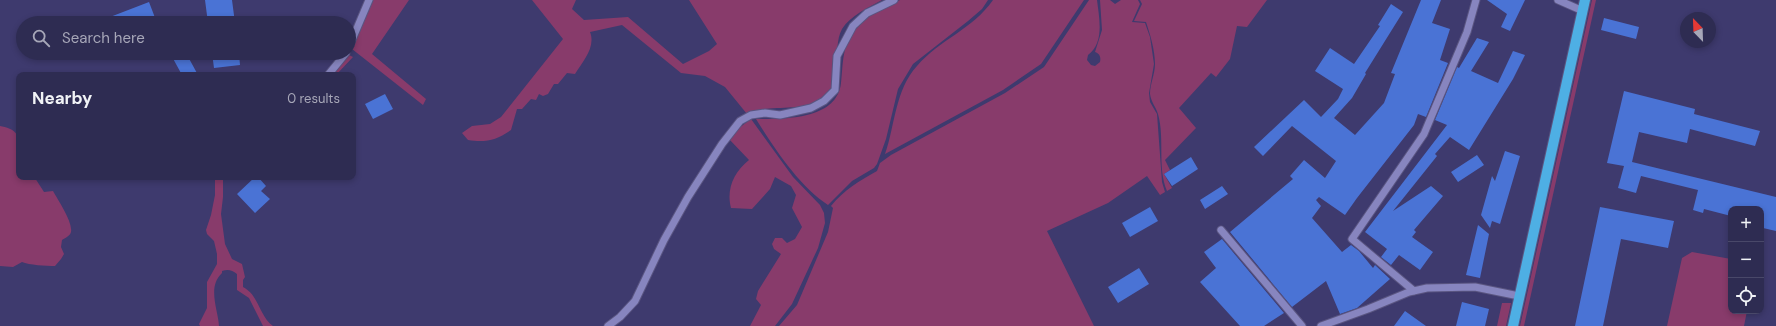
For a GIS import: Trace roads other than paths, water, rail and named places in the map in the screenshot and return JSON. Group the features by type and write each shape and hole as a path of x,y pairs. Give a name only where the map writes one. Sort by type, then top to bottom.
{"main road":[{"path":"1513,326 1585,0"}],"street":[{"path":"356,30 368,0"},
{"path":"608,326 620,317 635,301 664,240 688,197 722,144 740,121 751,115 765,113 780,115 796,112 811,108 824,101 835,90 837,56 853,26 867,13 894,0"},
{"path":"1414,291 1352,239 1424,134 1467,32 1476,0"},
{"path":"1558,0 1583,11"},
{"path":"330,72 340,60"},
{"path":"1221,230 1302,326"},
{"path":"1321,326 1368,310 1414,291 1427,288 1475,287 1519,296"}]}
